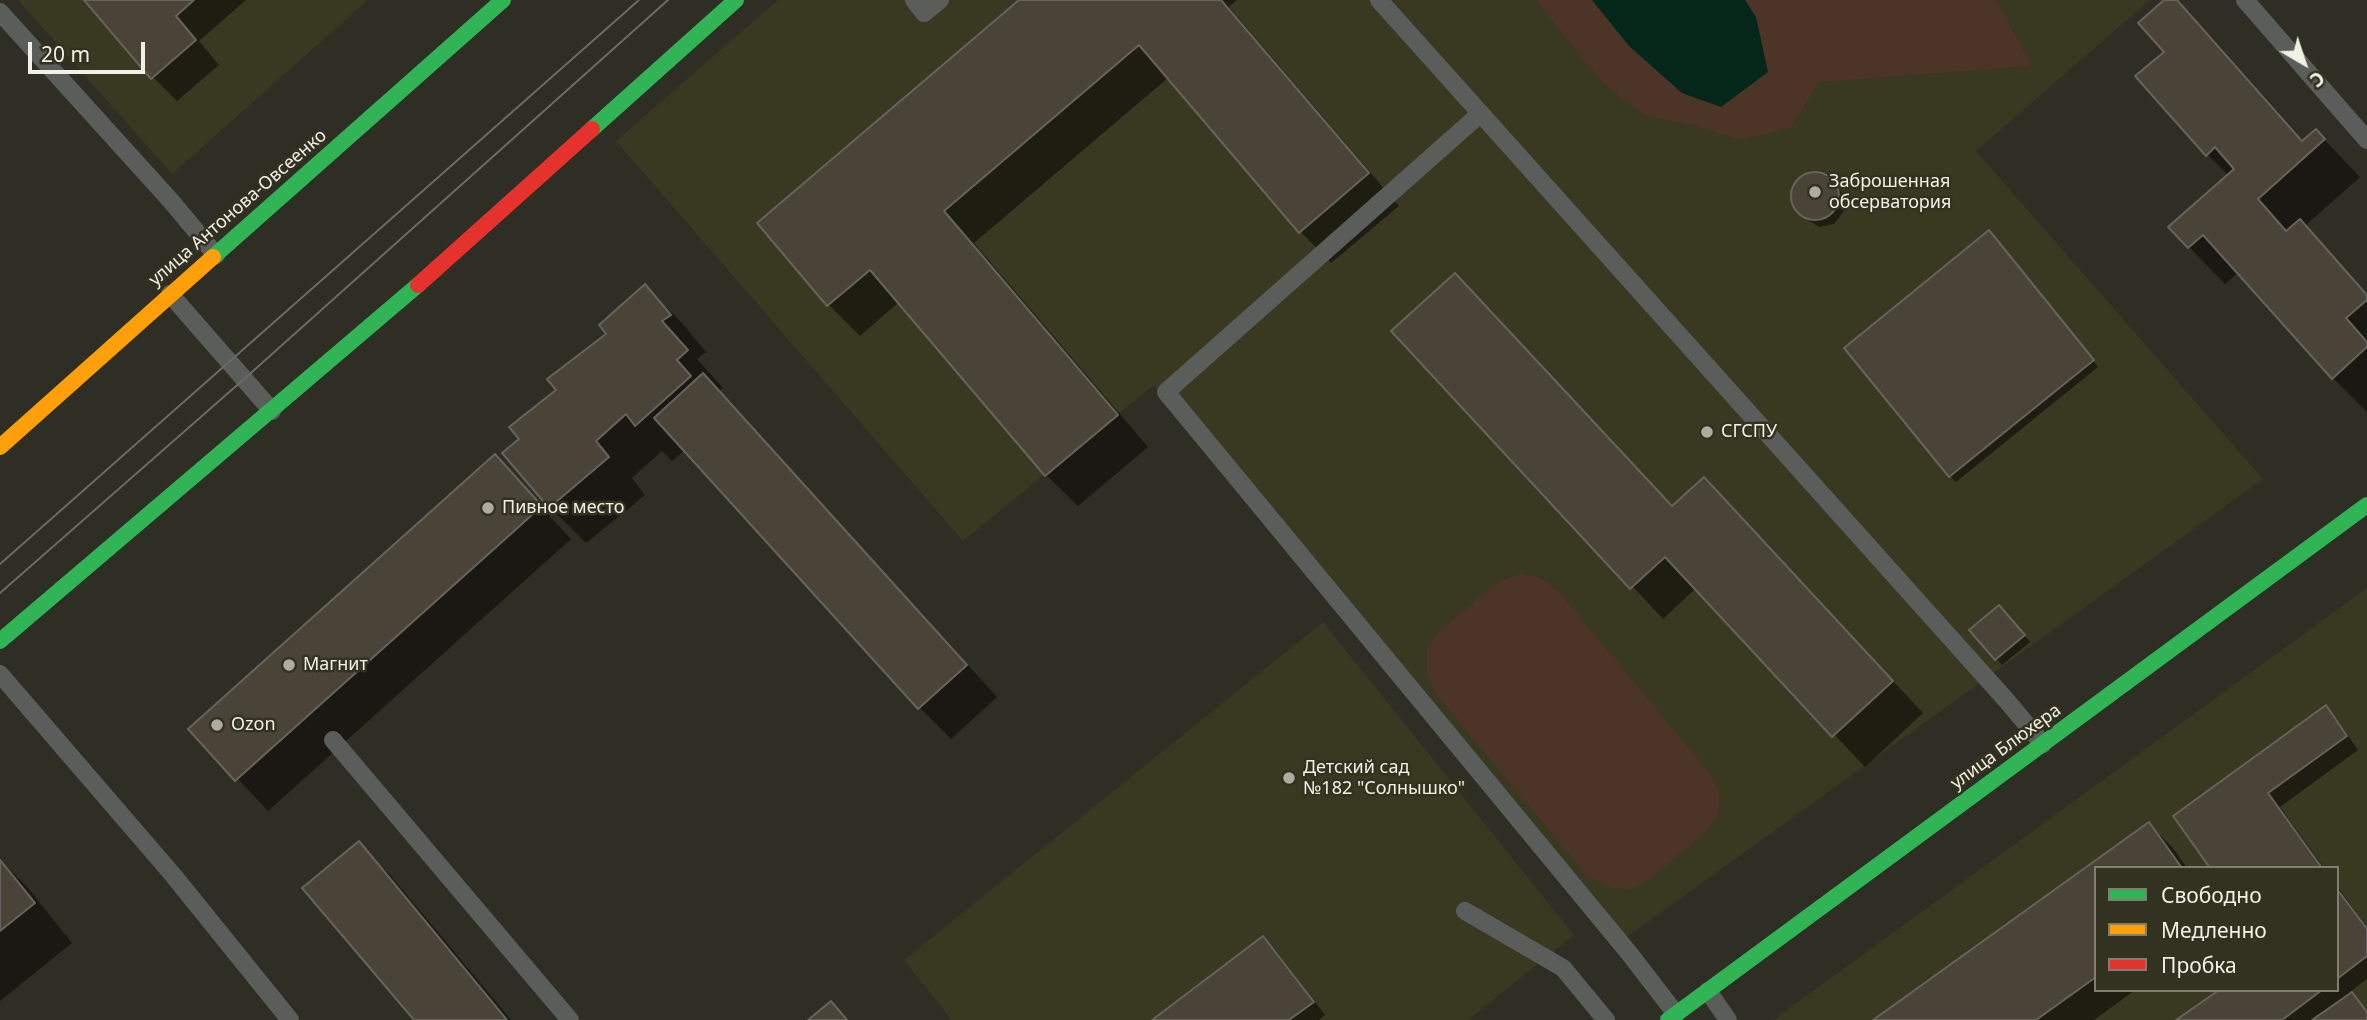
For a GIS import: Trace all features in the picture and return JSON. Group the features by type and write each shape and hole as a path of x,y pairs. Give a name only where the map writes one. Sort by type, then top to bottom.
{"street":[{"name":"улица Антонова-Овсеенко","path":"0,447 503,0"},
{"path":"0,641 432,273 736,0"},
{"name":"улица Блюхера","path":"1672,1017 2367,505"}],"lane":[{"path":"914,0 925,13 940,0"},
{"path":"1379,0 2043,744"},
{"path":"2245,0 2367,140"},
{"path":"0,12 171,201 215,256"},
{"path":"1480,114 1166,392 1629,953 1672,1017"},
{"path":"170,294 272,411"},
{"path":"0,674 173,875 290,1020"},
{"path":"333,740 570,1020"},
{"path":"1465,911 1563,968 1606,1020"},
{"path":"1708,991 1728,1020"}],"shaded area":[{"path":"18,0 368,0 172,174"},
{"name":"СГСПУ","path":"778,0 2150,0 1976,151 2263,479 1613,947 1154,385 963,541 616,141"},
{"path":"1536,0 1996,0 2032,66 1819,82 1791,128 1741,140 1697,126 1646,116 1602,82"},
{"path":"1592,0 1745,0 1756,17 1768,72 1721,107 1682,93 1629,46"},
{"path":"1520,573 1541,578 1559,592 1710,774 1719,792 1718,816 1704,833 1651,878 1632,889 1611,888 1587,876 1436,694 1427,674 1427,648 1437,633 1497,583"},
{"path":"2367,588 2367,1020 1773,1020"},
{"name":"Детский сад №182 \"Солнышко\"","path":"1323,622 1574,935 1468,1020 952,1020 904,960"}],"building":[{"path":"84,0 194,0 176,16 196,40 151,79"},
{"path":"1019,0 1221,0 1369,173 1299,233 1139,45 944,211 1118,415 1045,476 870,270 827,306 757,223"},
{"path":"2164,0 2177,0 2302,141 2316,129 2325,139 2258,199 2286,231 2300,219 2367,295 2367,300 2346,318 2367,342 2367,347 2332,379 2203,235 2188,248 2168,227 2234,169 2215,147 2206,156 2135,76 2164,52 2138,23"},
{"name":"Заброшенная обсерватория","path":"1815,172 1832,179 1839,196 1832,213 1815,220 1798,213 1791,196 1798,179"},
{"path":"1989,230 2094,360 1949,477 1844,348"},
{"path":"1455,273 1672,506 1704,477 1893,681 1832,737 1665,557 1630,589 1391,331"},
{"path":"645,284 671,315 662,321 688,350 677,360 691,376 635,426 626,414 596,441 609,457 549,508 502,453 519,439 509,427 556,390 547,379 606,334 599,325"},
{"path":"703,373 967,665 918,709 654,418"},
{"path":"495,454 542,506 235,781 188,729"},
{"path":"1999,605 2025,635 1995,660 1969,630"},
{"path":"2326,705 2347,736 2268,793 2321,866 2209,866 2173,816"},
{"path":"2149,822 2181,866 2094,866 2094,978 2036,1020 1873,1020"},
{"path":"359,841 507,1020 414,1020 302,888"},
{"path":"0,860 35,903 0,931"},
{"path":"2339,892 2367,929 2367,956 2339,977"},
{"path":"1263,936 1314,1002 1289,1020 1152,1020"},
{"path":"2216,992 2319,992 2282,1020 2176,1020"},
{"path":"2352,992 2367,1012 2367,1020 2312,1020"},
{"path":"831,1001 847,1020 808,1020"}],"tram line":[{"path":"0,564 639,0"},
{"path":"0,593 668,0"}],"traffic: fast":[{"path":"213,257 503,0"},
{"path":"592,129 736,0"},
{"path":"0,641 418,285"},
{"path":"1668,1020 2367,505"}],"traffic: slow":[{"path":"0,447 213,257"}],"traffic: jam":[{"path":"418,285 592,129"}],"place":[{"name":"Заброшенная обсерватория","path":"1815,192"},
{"name":"СГСПУ","path":"1707,432"},
{"name":"Пивное место","path":"488,508"},
{"name":"Магнит","path":"289,665"},
{"name":"Ozon","path":"217,725"},
{"name":"Детский сад №182 \"Солнышко\"","path":"1289,778"}]}
